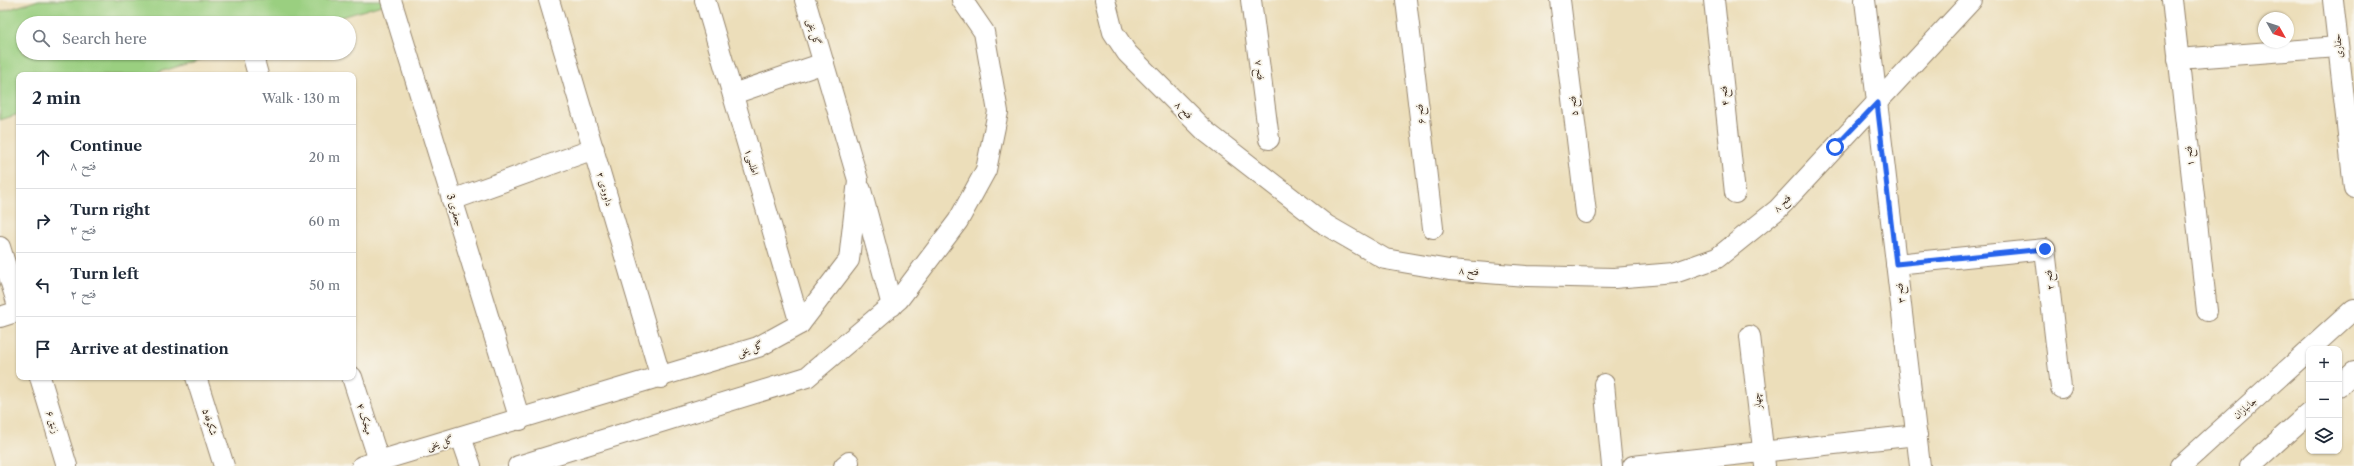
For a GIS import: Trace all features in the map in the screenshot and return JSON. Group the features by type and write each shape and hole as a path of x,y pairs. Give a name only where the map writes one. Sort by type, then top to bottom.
{"street":[{"name":"3 جعفری","path":"391,0 520,420"},
{"name":"داوودی ۲","path":"549,0 661,378"},
{"name":"اطلسی۱","path":"705,0 800,324"},
{"name":"گل یخی","path":"370,464 661,378 758,347 800,324 849,260 858,180 805,0"},
{"path":"518,466 807,377 899,299 958,221 986,170 998,112 984,32 962,0"},
{"name":"فتح ۸","path":"1105,0 1113,32 1127,53 1205,131 1326,225 1385,259 1449,270 1526,276 1614,278 1674,273 1716,258 1778,209 1972,0"},
{"name":"فتح ۷","path":"1251,0 1269,139"},
{"name":"فتح ۶","path":"1406,0 1433,228"},
{"name":"فتح ۵","path":"1560,0 1586,213"},
{"name":"فتح ۴","path":"1714,0 1735,193"},
{"name":"فتح ۳","path":"1865,0 1920,466"},
{"name":"فتح ۱","path":"2172,0 2207,311"},
{"name":"حفاری","path":"2333,0 2354,188"},
{"path":"2178,59 2338,47"},
{"path":"254,60 257,72"},
{"path":"733,94 824,63"},
{"path":"452,200 594,149"},
{"path":"858,180 892,306"},
{"path":"0,246 16,300"},
{"name":"فتح ۲","path":"1896,264 2045,249 2061,388"},
{"name":"جانبازان","path":"2312,346 2354,309"},
{"path":"0,317 16,311"},
{"name":"چهار","path":"1750,336 1764,459"},
{"name":"جانبازان","path":"2181,466 2306,352"},
{"path":"2342,383 2354,372"},
{"name":"زنبق ۶","path":"41,380 67,466"},
{"name":"شکوفه۵","path":"197,380 224,466"},
{"name":"میخک ۴","path":"353,380 370,464"},
{"path":"1604,384 1612,466"},
{"path":"2250,466 2306,416"},
{"path":"1633,466 1764,459 1917,435"},
{"path":"462,437 471,466"}],"green space":[{"path":"39,0 398,0 345,16 16,16 16,60 199,60 160,72 16,72 16,115 0,120 0,12"}],"route":[{"path":"1835,147 1877,103 1896,264 2045,249"}]}
